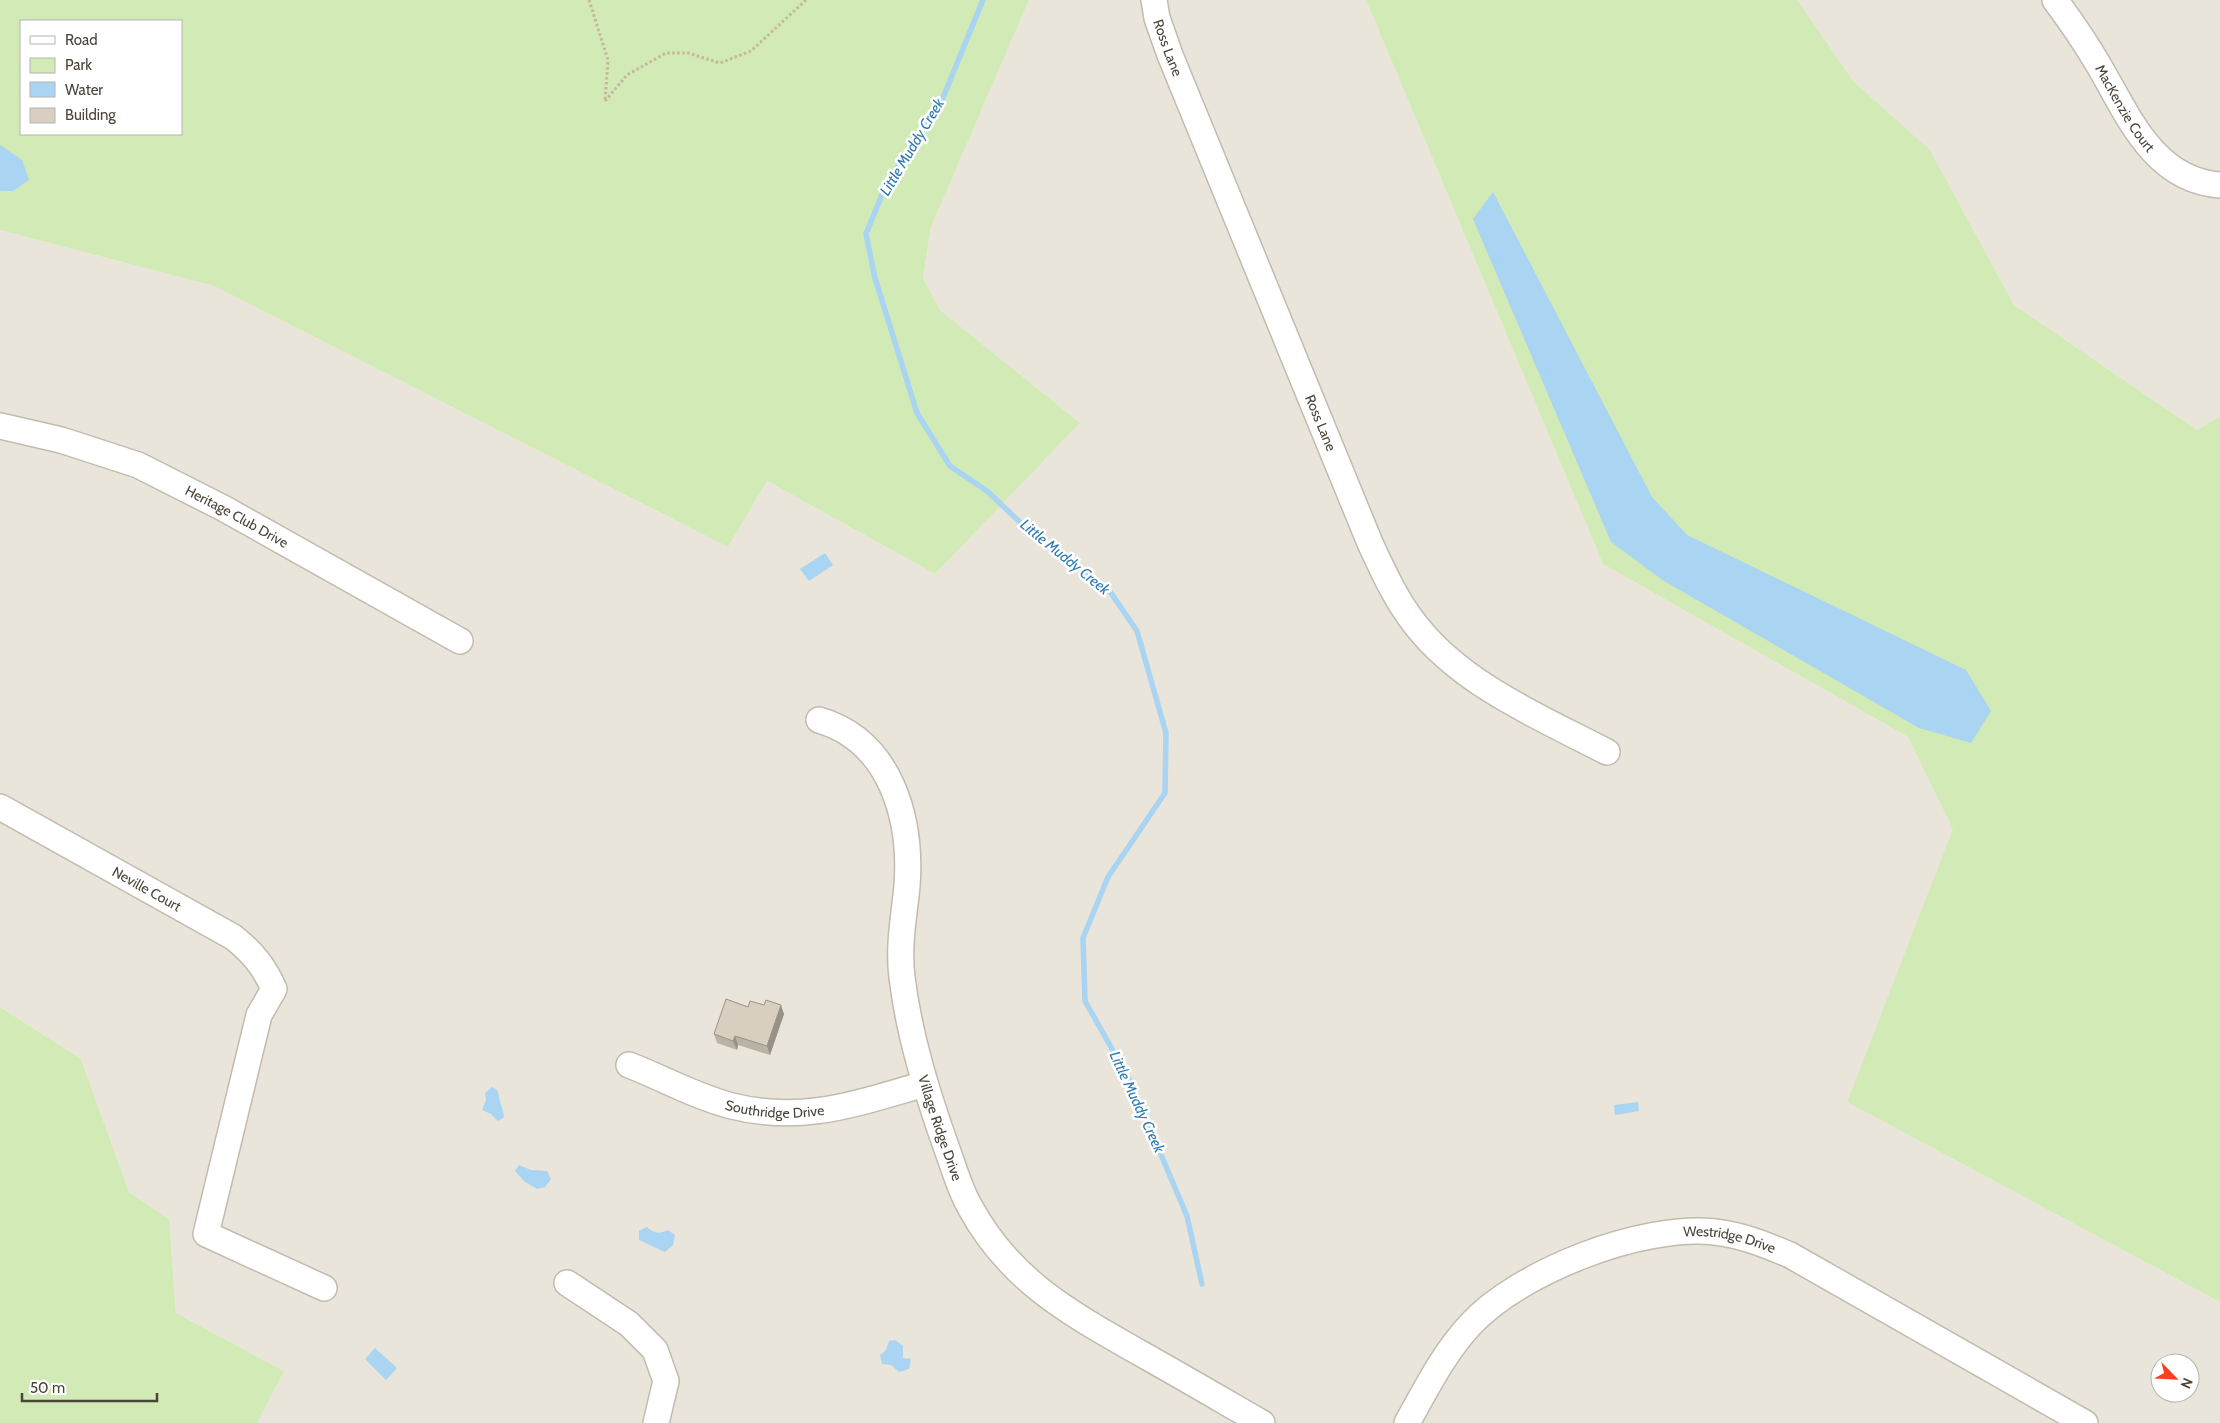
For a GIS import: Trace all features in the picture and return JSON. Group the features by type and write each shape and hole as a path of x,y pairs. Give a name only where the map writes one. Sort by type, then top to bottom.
{"street":[{"name":"Ross Lane","path":"1154,0 1157,18 1174,64 1370,543 1400,603 1422,632 1443,653 1474,678 1508,700 1607,752"},
{"name":"MacKenzie Court","path":"2055,0 2094,56 2141,138 2161,161 2184,176 2197,181 2220,184"},
{"name":"Heritage Club Drive","path":"0,426 61,440 138,465 223,508 460,641"},
{"name":"Village Ridge Drive","path":"820,720 845,729 866,746 883,767 895,792 903,818 907,845 907,885 900,936 902,976 925,1084 967,1203 1000,1253 1038,1290 1083,1320 1262,1423"},
{"name":"Neville Court","path":"0,807 233,936 254,954 262,964 274,989 259,1015 206,1234 324,1288"},
{"name":"Southridge Drive","path":"629,1065 730,1105 783,1114 810,1113 837,1108 925,1084"},
{"name":"Westridge Drive","path":"1407,1423 1438,1367 1470,1324 1490,1306 1522,1283 1546,1271 1597,1251 1649,1236 1688,1231 1715,1232 1741,1236 1790,1256 2085,1423"},
{"path":"568,1283 629,1324 655,1350 666,1381 656,1423"}],"path":[{"path":"589,0 608,60 605,102 627,75 666,53 688,53 720,63 752,50 806,0"}],"shaded area":[{"path":"1029,0 1366,0 1603,564 1908,737 1954,829 1847,1102 2220,1302 2220,1423 257,1423 284,1371 176,1313 169,1219 129,1192 81,1059 0,1007 0,230 214,286 728,547 767,481 935,574 1080,423 940,310 923,278 931,227"},
{"path":"1792,0 2220,0 2220,416 2197,430 2014,305 1930,150 1853,81"}],"green space":[{"path":"0,0 1029,0 931,227 923,278 940,310 1080,423 935,574 767,481 728,547 214,286 0,230"},
{"path":"1366,0 1797,0 1853,81 1930,150 2014,305 2197,430 2220,416 2220,1302 1847,1102 1953,829 1908,737 1603,564"},
{"path":"0,1007 81,1059 129,1192 169,1219 176,1313 284,1371 257,1423 0,1423"}],"water":[{"path":"0,145 22,160 29,180 13,191 0,191"},
{"path":"1493,192 1652,497 1687,535 1966,670 1991,711 1971,743 1919,728 1664,581 1611,542 1473,219"},
{"path":"825,553 833,565 809,581 800,569"},
{"path":"492,1087 498,1091 504,1117 498,1121 491,1114 482,1110 486,1100 485,1093"},
{"path":"1638,1102 1639,1111 1615,1115 1614,1105"},
{"path":"519,1165 531,1170 547,1171 551,1179 545,1187 537,1189 525,1182 515,1171"},
{"path":"647,1227 657,1233 668,1230 675,1235 673,1245 665,1252 639,1240 639,1231"},
{"path":"895,1340 903,1346 903,1358 911,1359 909,1369 899,1372 891,1365 882,1364 880,1355 886,1350 889,1341"},
{"path":"375,1348 397,1368 386,1380 365,1359"}],"building":[{"path":"726,999 748,1007 750,1001 764,1005 766,1000 781,1005 767,1046 735,1036 733,1041 714,1034"}],"waterway":[{"name":"Little Muddy Creek","path":"983,0 940,105 887,182 866,234 875,278 917,413 950,466 987,491 1041,542 1109,590 1137,631 1166,733 1165,793 1108,877 1083,938 1085,1001 1129,1079 1187,1216 1202,1284"}]}
